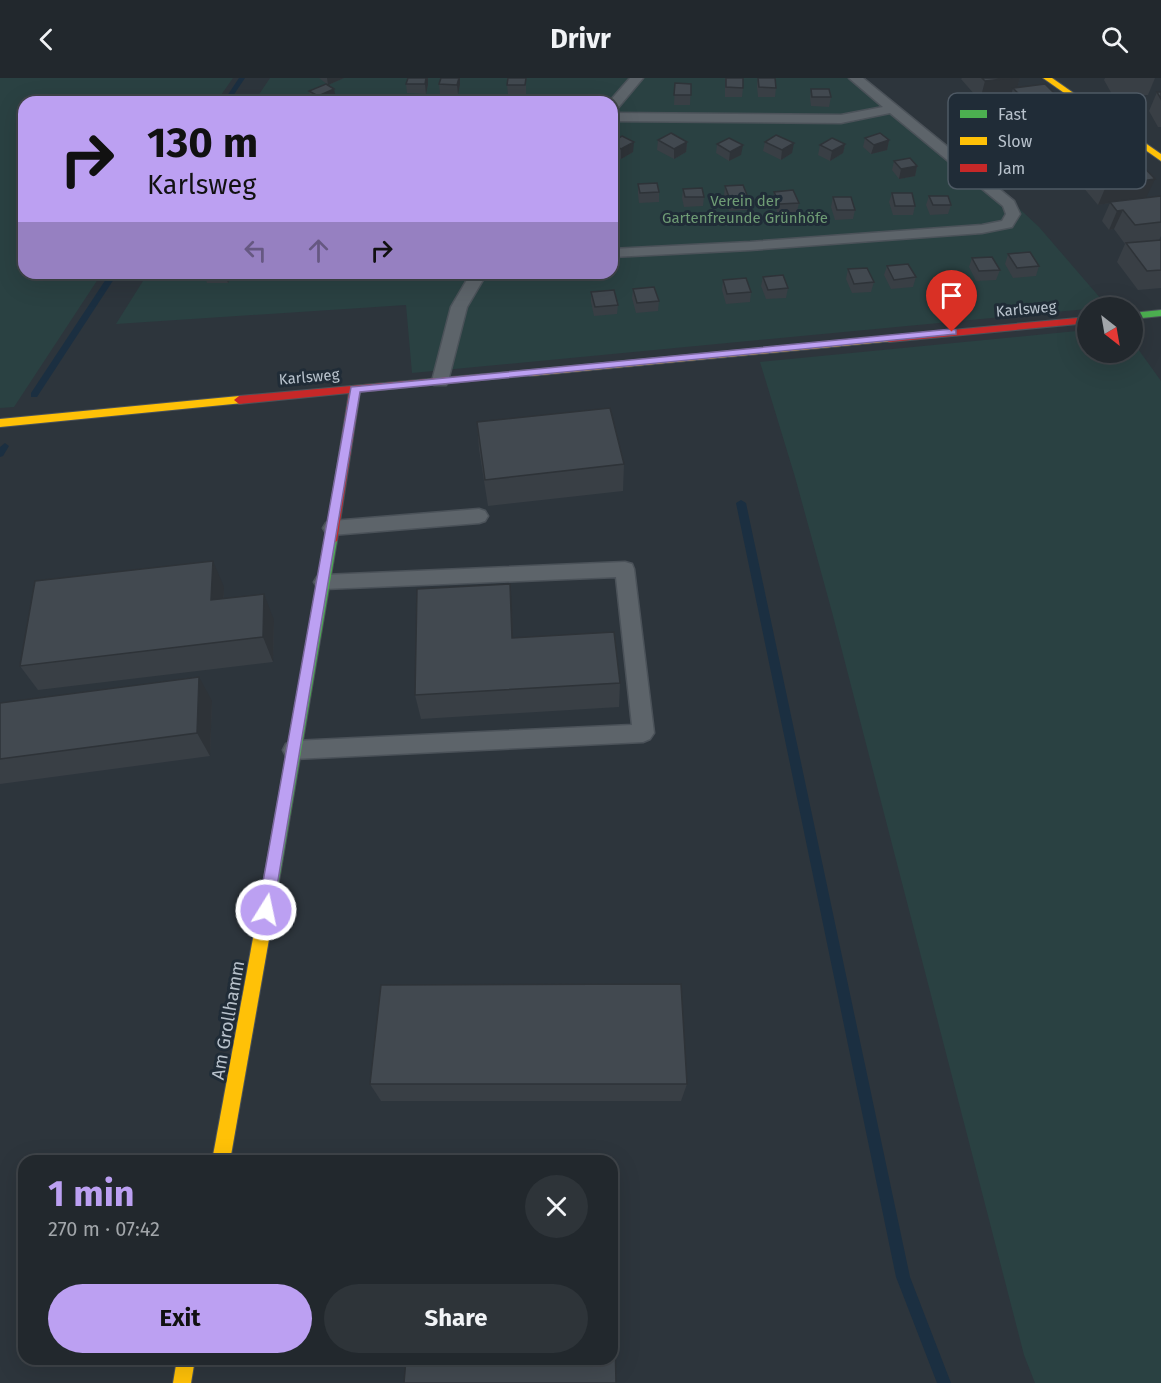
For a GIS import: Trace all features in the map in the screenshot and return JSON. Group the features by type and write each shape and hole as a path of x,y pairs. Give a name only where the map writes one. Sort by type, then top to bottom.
{"street":[{"path":"1047,78 1068,93"},
{"path":"1146,147 1161,158"},
{"path":"1143,315 1161,313"},
{"name":"Karlsweg","path":"0,423 1077,321"},
{"name":"Am Grollhamm","path":"222,1155 324,582 355,389"},
{"path":"182,1383 185,1365"}],"lane":[{"path":"618,99 637,78"},
{"path":"855,78 948,154"},
{"path":"618,117 841,119 892,109"},
{"path":"618,253 750,246 982,229 1007,224 1013,214 1009,204 991,189"},
{"path":"440,381 459,307 475,279"},
{"path":"332,528 478,516"},
{"path":"294,750 643,733 625,568 324,582"}],"green space":[{"path":"0,78 233,78 220,96 18,96 18,279 98,279 14,407 0,408"},
{"name":"Verein der Gartenfreunde Grünhöfe","path":"270,78 862,78 948,149 948,189 997,189 1039,227 1099,297 1077,297 1077,310 412,373 406,305 116,324 144,279 618,279 618,96 258,96"},
{"path":"1077,331 1077,363 1143,363 1143,356 1161,381 1161,1383 1035,1383 1024,1355 832,612 795,477 760,362"}],"building":[{"path":"408,78 426,78 425,84 406,84"},
{"path":"441,78 459,78 457,85 439,84"},
{"path":"508,78 526,78 525,85 507,85"},
{"path":"726,78 743,78 743,88 726,87"},
{"path":"758,78 775,78 776,88 759,87"},
{"path":"982,78 1012,78 985,81"},
{"path":"675,83 691,84 691,95 674,95"},
{"path":"326,84 334,89 318,96 309,91"},
{"path":"1045,84 1054,93 1018,93 1013,88"},
{"path":"811,89 829,89 831,97 812,97"},
{"path":"671,133 687,142 674,149 658,140"},
{"path":"880,133 889,140 874,145 865,138"},
{"path":"776,135 794,143 782,150 765,142"},
{"path":"622,136 634,142 621,149 618,147 618,138"},
{"path":"729,138 743,145 730,152 717,144"},
{"path":"832,138 845,144 832,151 820,145"},
{"path":"910,158 917,166 901,169 894,161"},
{"path":"1146,170 1155,179 1146,180"},
{"path":"657,183 659,192 640,193 638,184"},
{"path":"743,185 749,200 731,202 725,186"},
{"path":"702,188 704,197 685,197 683,189"},
{"path":"793,190 799,203 780,204 774,192"},
{"path":"892,193 912,193 915,206 895,206"},
{"path":"929,196 948,196 951,205 933,205"},
{"path":"1161,196 1161,222 1135,225 1123,210 1117,211 1110,202"},
{"path":"833,197 851,197 855,210 837,210"},
{"path":"1161,240 1161,270 1147,271 1126,243"},
{"path":"1030,252 1039,266 1017,268 1008,254"},
{"path":"992,257 1000,270 979,271 972,258"},
{"path":"908,264 916,277 894,280 887,266"},
{"path":"867,268 874,282 854,284 848,269"},
{"path":"783,275 788,288 768,290 763,277"},
{"path":"746,278 751,292 727,294 723,280"},
{"path":"654,287 659,301 637,303 633,289"},
{"path":"614,290 618,305 595,307 591,292"},
{"path":"610,408 624,464 485,480 477,422"},
{"path":"213,561 211,600 264,594 263,637 20,666 35,581"},
{"path":"510,584 512,638 614,632 620,683 415,695 417,589"},
{"path":"199,677 197,733 0,759 0,703"},
{"path":"681,984 687,1084 370,1084 381,985"},
{"path":"406,1365 616,1365 616,1383 404,1383"}],"waterway":[{"path":"230,96 242,78"},
{"path":"34,395 110,279"},
{"path":"0,454 5,446"},
{"path":"741,503 903,1277 944,1383"}],"traffic: fast":[{"path":"1143,315 1161,313"},
{"path":"264,922 331,541"}],"traffic: slow":[{"path":"1047,78 1068,93"},
{"path":"1146,147 1161,158"},
{"path":"530,373 889,339"},
{"path":"0,423 239,400"},
{"path":"222,1155 264,922"},
{"path":"182,1383 185,1365"}],"traffic: jam":[{"path":"889,339 1077,321"},
{"path":"239,400 530,373"},
{"path":"331,541 355,389"}],"route":[{"path":"266,910 324,582 355,389 952,332"}]}
